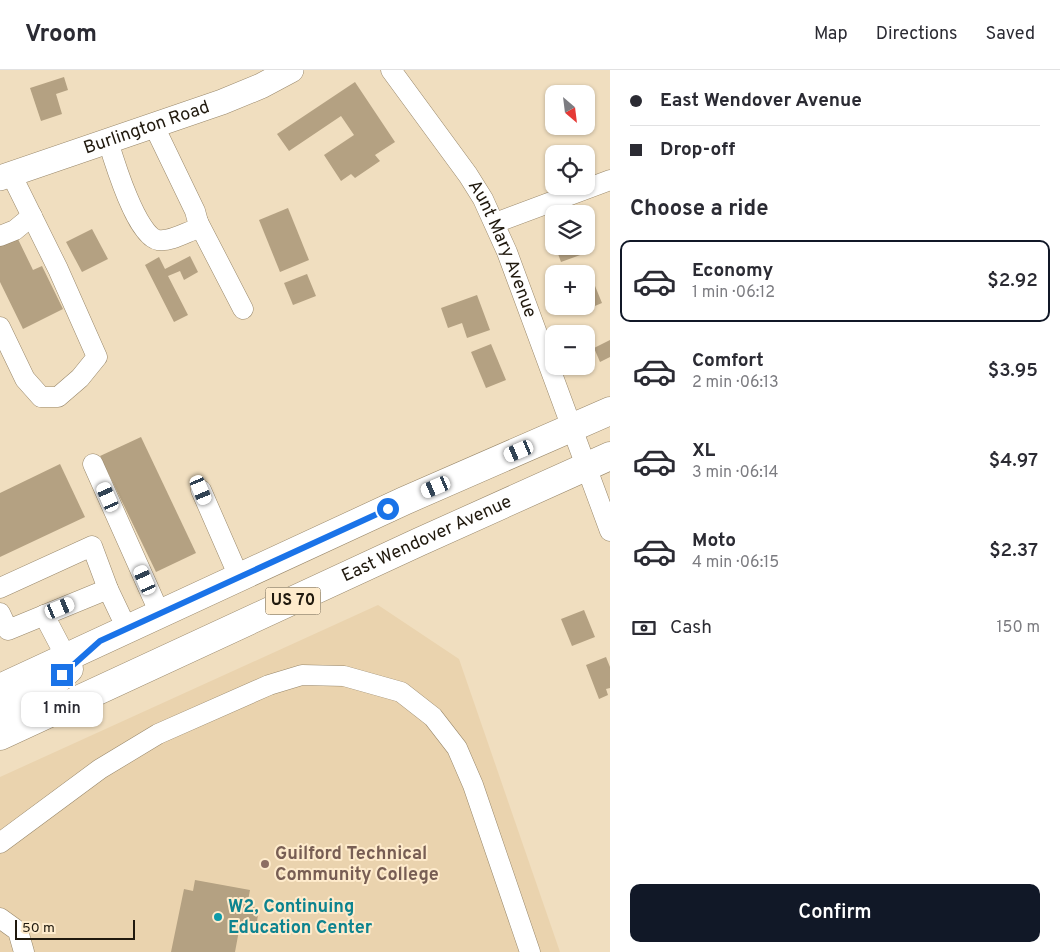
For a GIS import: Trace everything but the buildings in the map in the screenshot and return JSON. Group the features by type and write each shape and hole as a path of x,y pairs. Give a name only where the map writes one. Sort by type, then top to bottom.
{"highway":[{"name":"US 70","path":"0,688 404,501 610,411"},
{"name":"East Wendover Avenue","path":"0,736 426,539 598,462"},
{"path":"0,709 50,686 100,641"}],"main road":[{"name":"Burlington Road","path":"5,176 222,102 261,86 291,70"}],"street":[{"name":"Aunt Mary Avenue","path":"392,70 468,175 495,223 572,428 598,462 610,531"},
{"path":"154,126 196,211 198,222 243,309"},
{"path":"108,141 122,186 139,221 150,236 156,240 165,240 196,229 198,222"},
{"path":"0,327 25,379 42,397 58,397 80,378 97,357 32,216 5,176"},
{"path":"495,223 610,180"},
{"path":"0,236 15,230 32,216"},
{"path":"93,464 160,614"},
{"path":"201,490 239,577"},
{"path":"0,588 92,546 108,589 127,629"},
{"path":"0,613 8,630 108,589"},
{"path":"44,615 66,657"},
{"path":"0,843 100,769 158,734 269,685 302,675 344,676 401,692 433,717 457,748 473,785 530,952"},
{"path":"0,918 18,931 24,952"}],"shaded area":[{"name":"Guilford Technical Community College","path":"378,605 459,659 560,952 0,952 0,777"}],"place":[{"name":"Guilford Technical Community College","path":"265,864"},
{"name":"W2, Continuing Education Center","path":"218,917"}],"route":[{"path":"62,675 100,641 388,509"}]}
